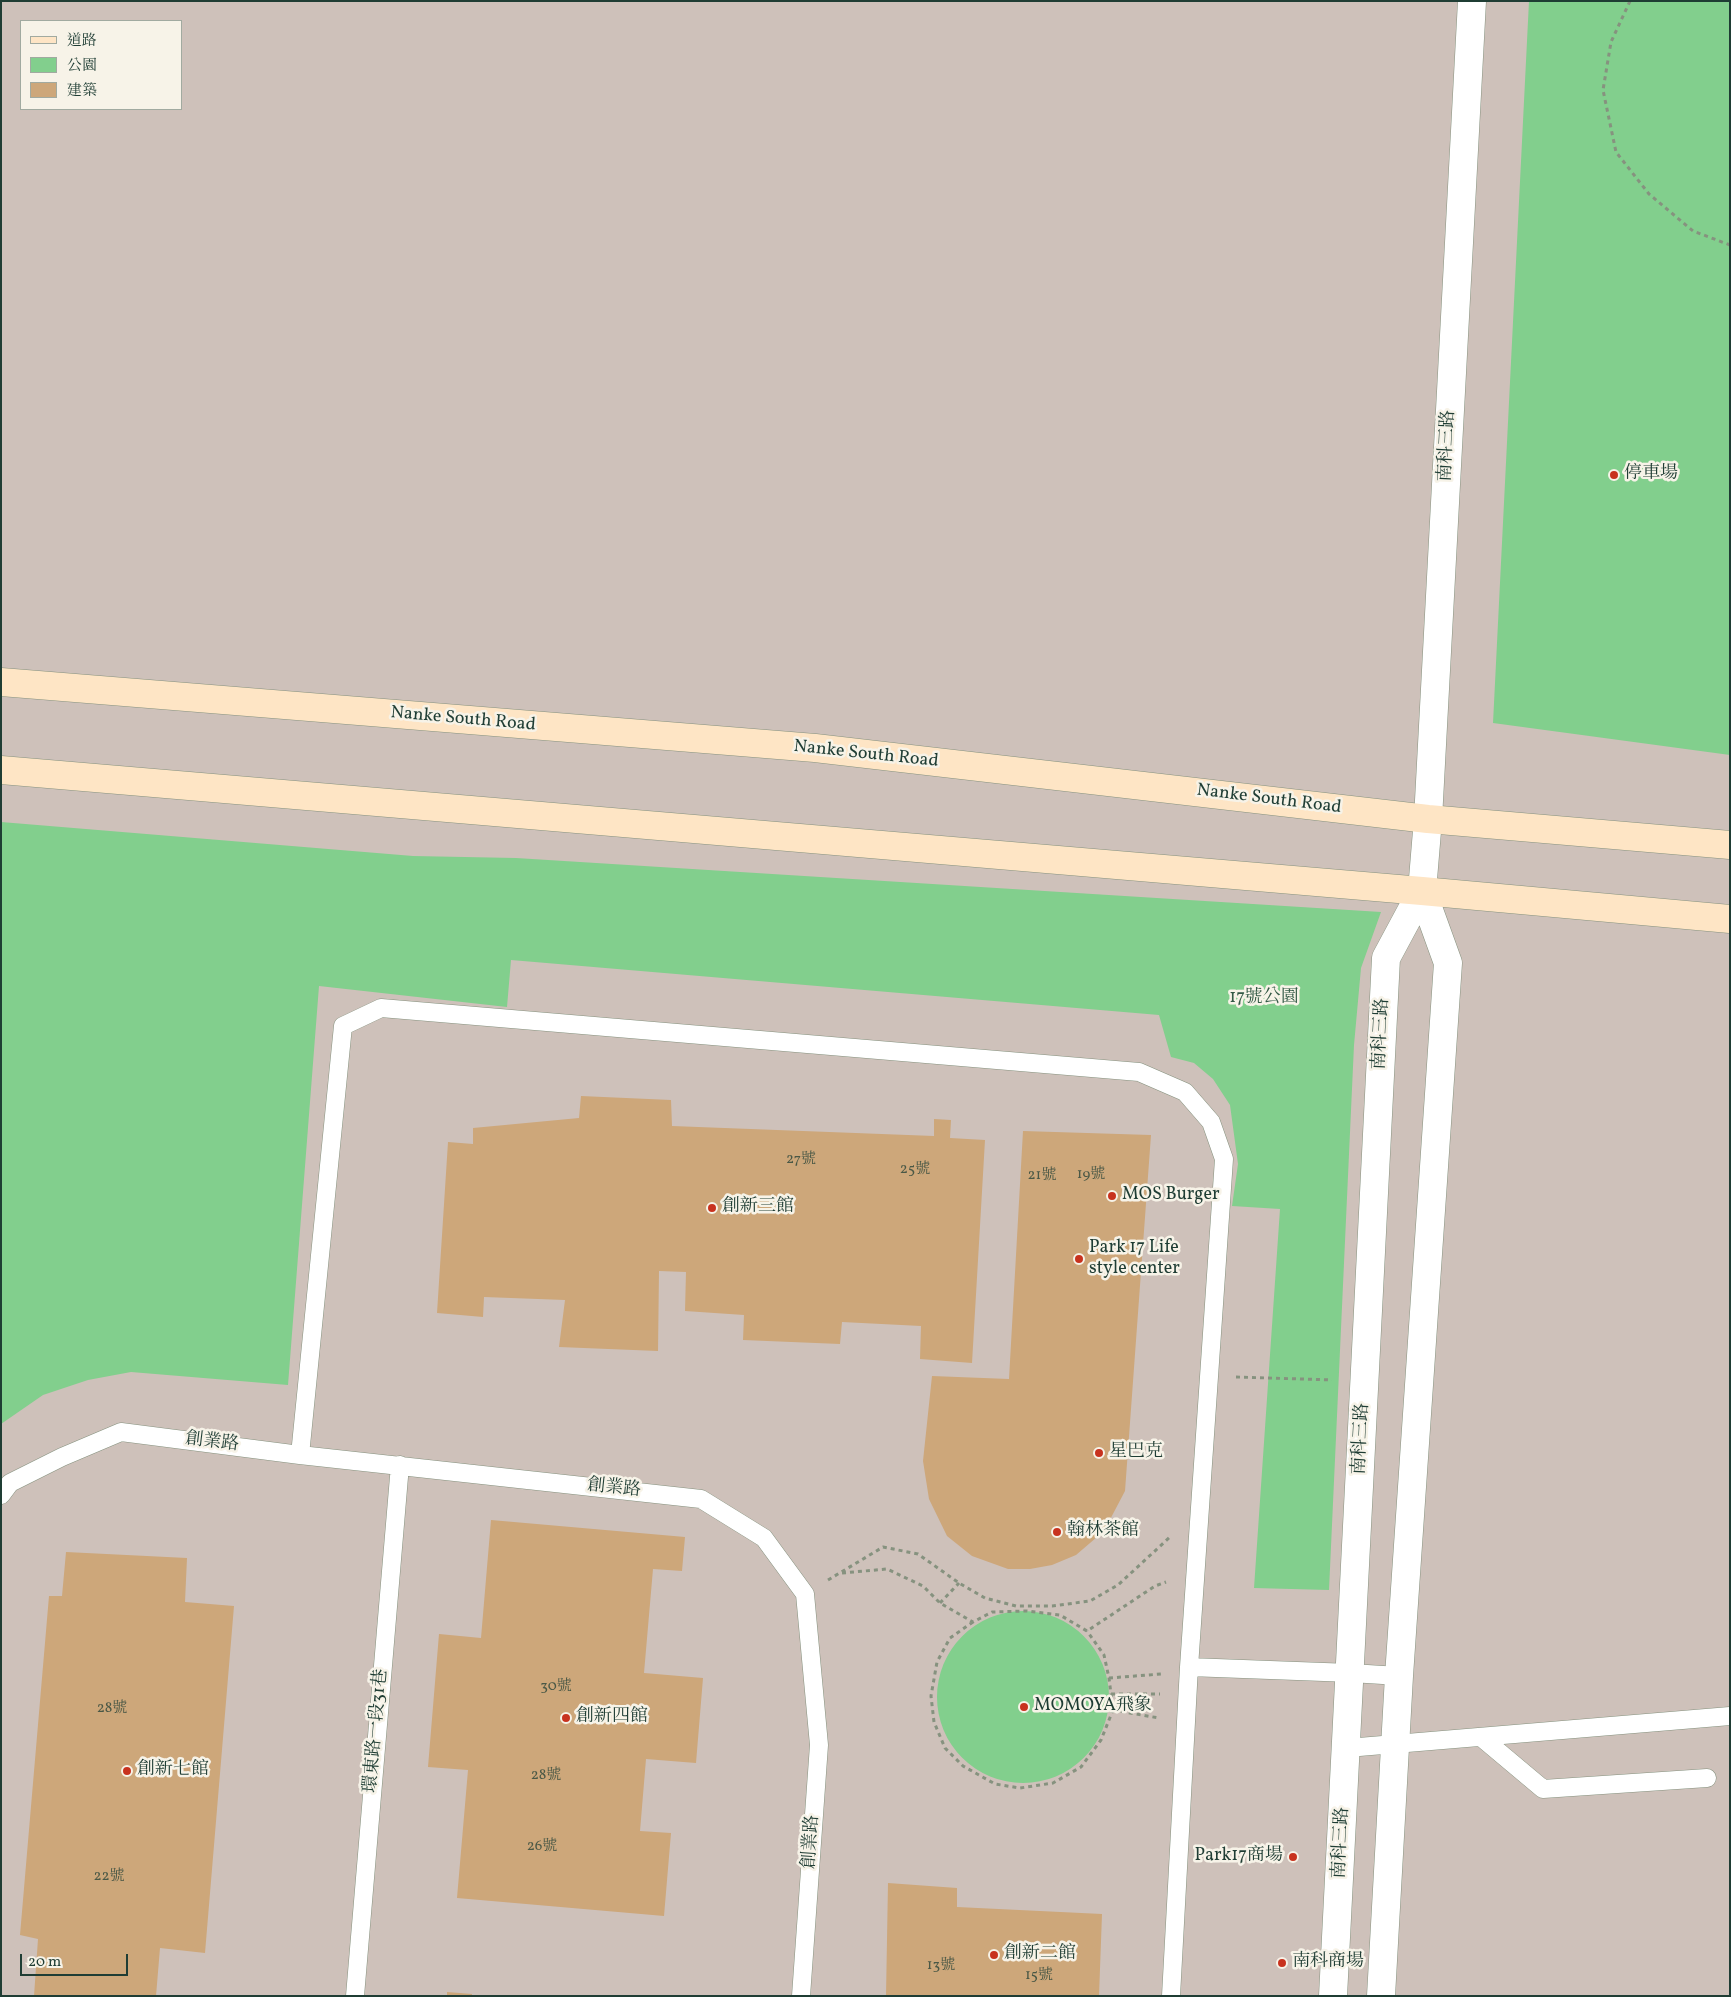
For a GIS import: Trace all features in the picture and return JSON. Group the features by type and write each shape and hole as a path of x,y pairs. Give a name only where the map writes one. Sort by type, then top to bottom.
{"street":[{"name":"南科三路","path":"1334,1996 1386,958 1422,891 1428,819 1472,1"},
{"name":"Nanke South Road","path":"1,682 815,748 1428,819 1730,844"},
{"path":"1,770 1730,919"},
{"name":"南科三路","path":"1381,1996 1399,1676 1448,963 1422,891"}],"lane":[{"path":"300,1455 343,1026 381,1008 1139,1072 1185,1092 1211,1122 1224,1159 1189,1669 1171,1996"},
{"name":"創業路","path":"1,1495 10,1483 62,1457 121,1432 300,1455 701,1499 764,1538 805,1594 820,1745 801,1996"},
{"name":"環東路一段31巷","path":"355,1996 400,1465"},
{"path":"1189,1669 1399,1676"},
{"path":"1347,1748 1730,1716"},
{"path":"1481,1737 1543,1789 1707,1778"}],"path":[{"path":"1630,1 1611,42 1603,90 1616,152 1649,194 1693,231 1730,245"},
{"path":"1209,1377 1365,1381"},
{"path":"805,1594 883,1547 918,1554 959,1583 985,1598 1016,1606 1052,1606 1090,1600 1118,1585 1200,1510"},
{"path":"841,1573 887,1569 923,1586 940,1603 973,1622"},
{"path":"1087,1631 1155,1586 1196,1573"},
{"path":"940,1603 959,1583"},
{"path":"1027,1611 1060,1615 1087,1631 1104,1655 1113,1710 1101,1740 1080,1767 1053,1783 1020,1788 994,1784 963,1766 945,1748 934,1722 931,1696 937,1662 950,1638 992,1612 1027,1611"},
{"path":"1109,1678 1189,1669"},
{"path":"1111,1694 1188,1693"},
{"path":"1113,1710 1186,1722"}],"shaded area":[{"path":"1,1 1730,1 1730,1996 1,1996"}],"green space":[{"path":"1529,1 1730,1 1730,755 1493,723"},
{"name":"17號公園","path":"1,822 413,856 516,858 1381,912 1361,968 1354,1045 1329,1590 1254,1588 1280,1209 1232,1206 1238,1164 1230,1105 1213,1079 1194,1063 1171,1057 1159,1015 511,960 507,1007 319,986 288,1385 131,1372 88,1380 43,1395 1,1424"},
{"path":"1023,1611 1040,1613 1056,1618 1084,1636 1102,1664 1107,1680 1109,1697 1107,1714 1102,1730 1084,1758 1056,1776 1040,1781 1023,1783 1006,1781 990,1776 962,1758 944,1730 939,1714 937,1697 939,1680 944,1664 962,1636 990,1618 1006,1613"}],"building":[{"name":"創新三館","path":"581,1096 671,1100 672,1126 934,1136 934,1119 951,1120 950,1138 985,1140 972,1363 920,1359 921,1326 842,1322 840,1344 743,1340 744,1315 685,1311 686,1272 659,1271 658,1351 559,1347 565,1300 484,1297 483,1317 437,1313 448,1142 473,1144 473,1128 579,1118"},
{"name":"Park 17 Life style center","path":"1023,1131 1151,1135 1125,1491 1104,1531 1076,1555 1052,1565 1030,1569 1008,1569 972,1556 947,1536 929,1499 923,1461 932,1376 1009,1379"},
{"name":"創新四館","path":"491,1520 685,1537 682,1571 653,1569 644,1673 703,1678 696,1763 646,1759 640,1831 671,1833 664,1916 457,1898 468,1770 428,1767 439,1634 481,1638"},
{"name":"創新七館","path":"66,1552 187,1558 185,1602 234,1606 205,1953 160,1948 156,1996 34,1996 38,1939 20,1935 49,1596 62,1596"},
{"name":"創新二館","path":"888,1883 957,1888 957,1907 1102,1914 1099,1996 886,1996"},
{"path":"447,1992 472,1994 472,1996 447,1996"}],"place":[{"name":"停車場","path":"1614,475"},
{"name":"MOS Burger","path":"1112,1196"},
{"name":"創新三館","path":"712,1208"},
{"name":"Park 17 Life style center","path":"1079,1259"},
{"name":"星巴克","path":"1099,1453"},
{"name":"翰林茶館","path":"1057,1532"},
{"name":"MOMOYA飛象","path":"1024,1707"},
{"name":"創新四館","path":"566,1718"},
{"name":"創新七館","path":"127,1771"},
{"name":"Park17商場","path":"1293,1857"},
{"name":"創新二館","path":"994,1955"},
{"name":"南科商場","path":"1282,1963"}]}
